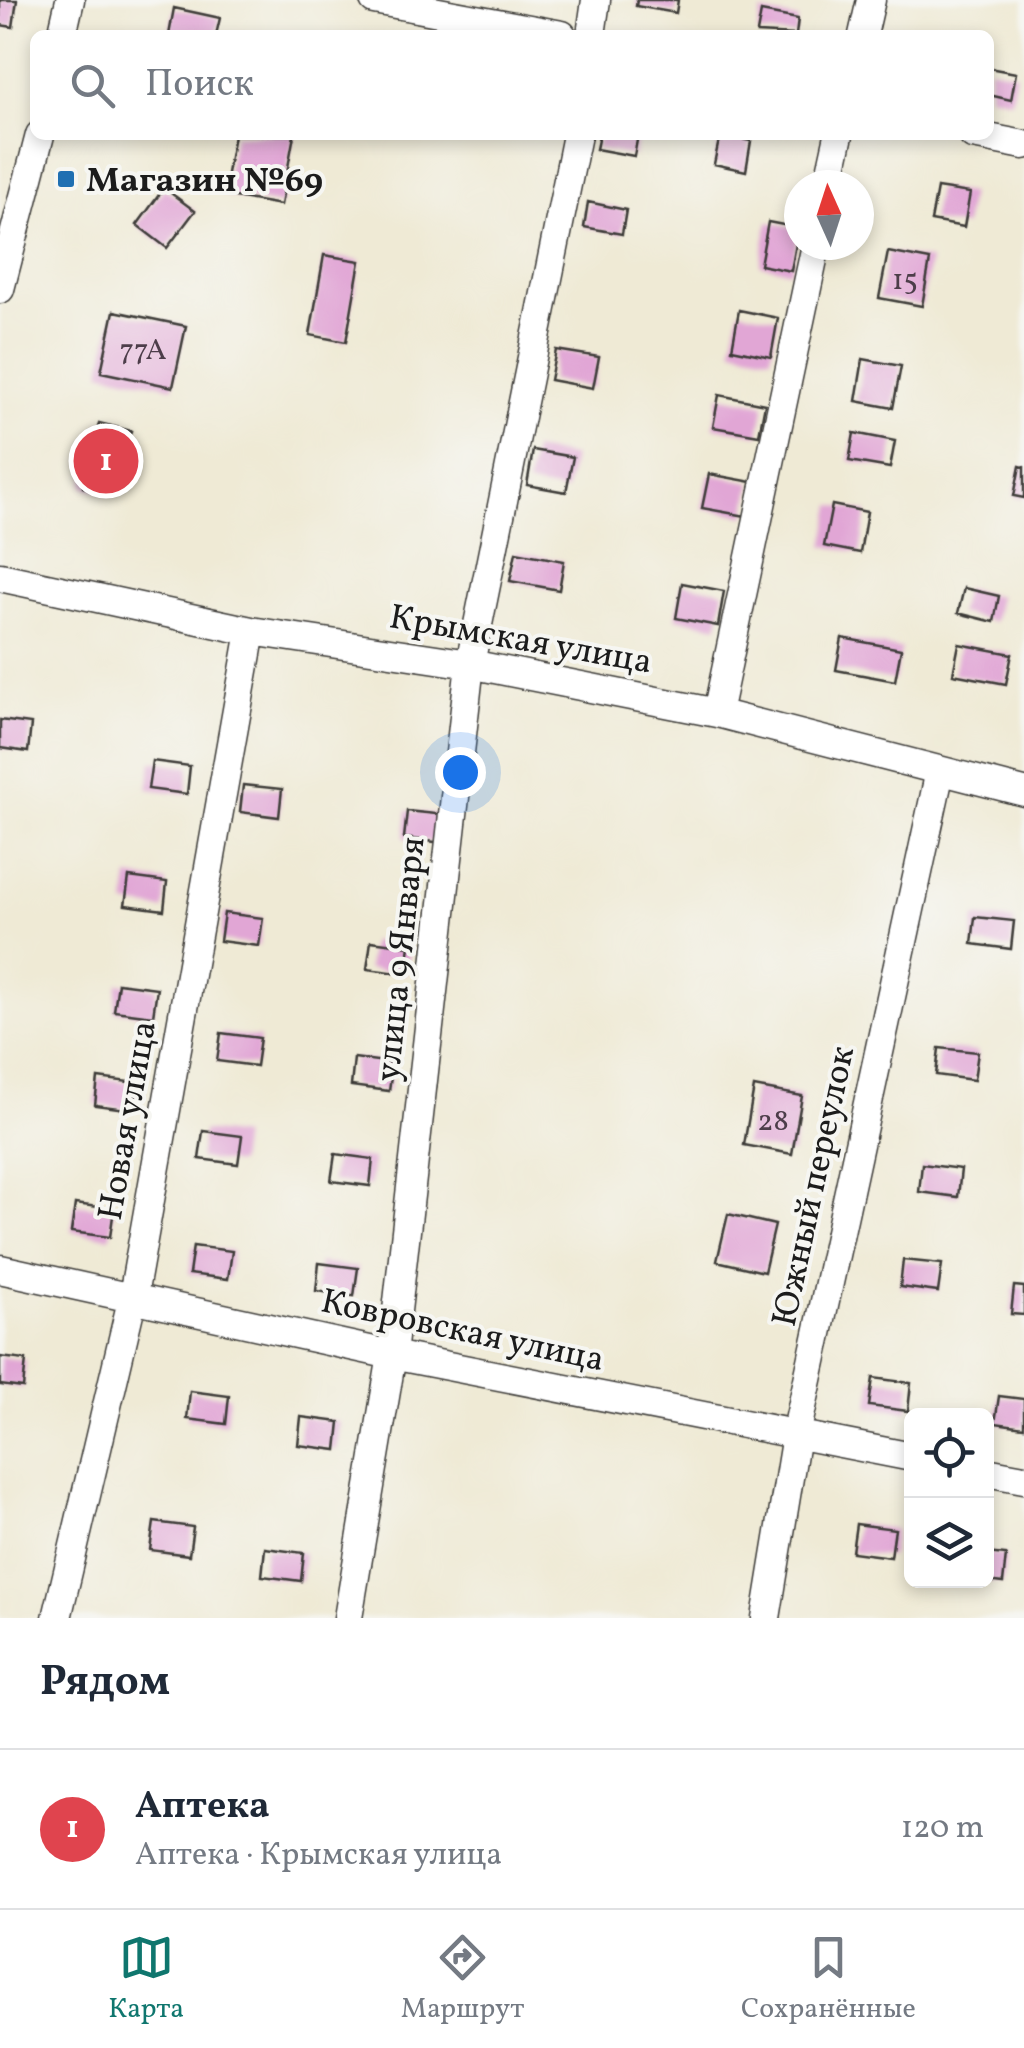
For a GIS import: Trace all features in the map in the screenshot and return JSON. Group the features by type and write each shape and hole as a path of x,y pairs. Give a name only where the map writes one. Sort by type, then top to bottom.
{"street":[{"path":"63,30 70,0"},
{"path":"374,0 535,30"},
{"path":"592,30 596,0"},
{"path":"864,30 871,0"},
{"path":"994,139 1024,145"},
{"path":"0,290 7,224 38,140"},
{"name":"улица 9 Января","path":"348,1618 392,1354 470,664 576,140"},
{"path":"831,170 838,140"},
{"path":"718,713 813,260"},
{"name":"Крымская улица","path":"0,577 251,631 470,664 718,713 1024,792"},
{"name":"Новая улица","path":"57,1618 133,1296 251,631"},
{"name":"Южный переулок","path":"766,1618 796,1435 940,771"},
{"name":"Ковровская улица","path":"0,1269 392,1354 904,1456"},
{"path":"994,1474 1024,1480"}],"building":[{"path":"0,0 17,0 13,27 0,25"},
{"path":"637,0 678,0 676,13 636,6"},
{"path":"174,8 220,18 217,30 170,30"},
{"path":"761,12 798,19 797,30 758,30"},
{"path":"994,69 1016,73 1011,100 994,96"},
{"path":"233,140 293,140 281,205 223,195"},
{"path":"598,140 637,140 634,156 596,149"},
{"path":"719,140 751,141 746,171 714,164"},
{"path":"164,188 195,211 167,248 137,225"},
{"path":"937,188 970,193 964,227 931,221"},
{"path":"588,202 626,210 622,234 584,227"},
{"path":"768,222 784,225 784,260 793,260 791,271 760,265"},
{"path":"888,252 930,260 922,306 879,298"},
{"path":"324,255 360,261 346,342 310,335"},
{"path":"739,310 778,318 771,357 732,349"},
{"path":"114,311 186,326 173,387 101,372"},
{"path":"556,350 599,357 593,388 550,380"},
{"path":"863,359 901,366 893,408 856,401"},
{"path":"719,395 765,404 759,435 713,427"},
{"path":"99,423 131,431 116,494 83,487"},
{"path":"854,433 895,441 890,468 849,461"},
{"path":"533,450 573,457 566,492 527,485"},
{"path":"1020,466 1024,467 1024,498 1014,496"},
{"path":"709,474 752,482 746,516 702,508"},
{"path":"832,505 867,512 860,553 824,546"},
{"path":"516,552 564,561 559,590 510,581"},
{"path":"682,583 724,591 718,626 676,618"},
{"path":"964,588 999,596 994,622 958,613"},
{"path":"842,638 901,649 895,681 836,670"},
{"path":"959,644 1012,654 1006,684 953,674"},
{"path":"0,720 31,724 28,752 0,748"},
{"path":"152,761 190,766 187,794 148,789"},
{"path":"243,785 282,789 279,817 240,812"},
{"path":"407,811 446,815 443,843 404,838"},
{"path":"129,877 167,882 164,910 125,905"},
{"path":"224,913 263,918 259,946 220,941"},
{"path":"975,917 1014,921 1011,949 972,944"},
{"path":"371,941 410,946 406,974 367,969"},
{"path":"118,983 157,988 153,1016 114,1011"},
{"path":"221,1033 260,1038 256,1066 217,1061"},
{"path":"939,1048 978,1052 974,1080 936,1075"},
{"path":"354,1058 393,1063 389,1091 351,1086"},
{"path":"98,1078 137,1083 134,1110 95,1105"},
{"path":"754,1087 802,1096 792,1154 744,1145"},
{"path":"203,1131 242,1136 238,1164 199,1159"},
{"path":"335,1154 373,1159 370,1186 331,1181"},
{"path":"922,1164 961,1169 958,1197 919,1192"},
{"path":"75,1204 114,1209 110,1237 71,1232"},
{"path":"728,1214 775,1225 764,1272 717,1261"},
{"path":"193,1246 232,1251 228,1279 189,1274"},
{"path":"903,1260 942,1264 938,1292 900,1287"},
{"path":"319,1263 358,1268 354,1296 316,1291"},
{"path":"1014,1286 1024,1287 1024,1315 1011,1314"},
{"path":"0,1357 26,1360 23,1388 0,1385"},
{"path":"873,1378 911,1383 908,1408 904,1410 869,1406"},
{"path":"190,1391 229,1396 226,1424 187,1419"},
{"path":"999,1396 1024,1399 1024,1427 995,1423"},
{"path":"301,1417 340,1422 337,1450 298,1445"},
{"path":"154,1522 193,1527 189,1555 150,1550"},
{"path":"856,1524 895,1529 891,1557 852,1552"},
{"path":"265,1548 304,1553 301,1581 262,1576"},
{"path":"994,1554 1006,1555 1003,1583 994,1582"}],"place":[{"name":"Магазин №69","path":"66,179"},
{"name":"Аптека","path":"106,461"}]}
